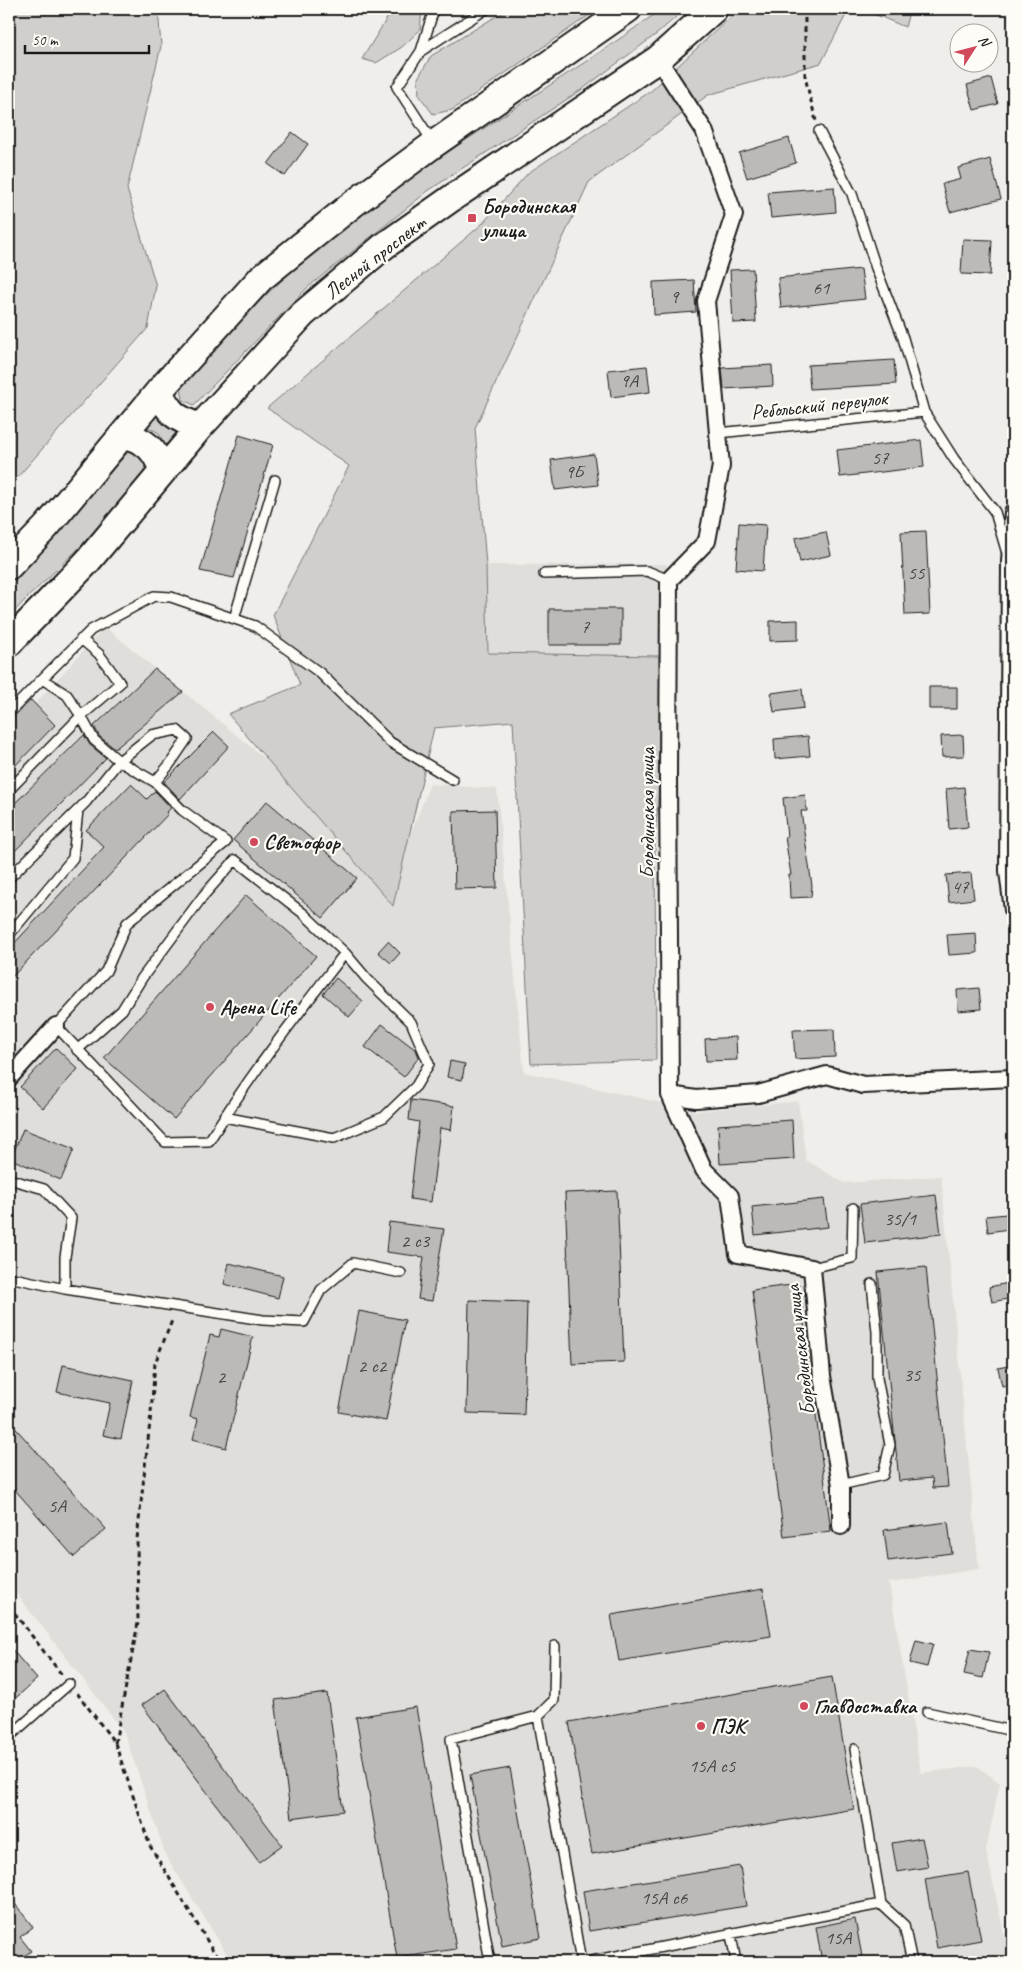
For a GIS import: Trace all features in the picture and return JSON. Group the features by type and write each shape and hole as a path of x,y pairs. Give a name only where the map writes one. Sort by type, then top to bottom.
{"main road":[{"path":"9,566 47,526 159,391 261,278 353,204 434,144 628,9"},
{"name":"Лесной проспект","path":"9,643 87,562 200,427 303,314 384,246 658,59 714,9"},
{"path":"159,391 166,408 181,420 200,427"},
{"path":"124,434 142,440 149,446 156,453 163,470"}],"street":[{"path":"658,59 704,130 734,215 706,301 721,466 707,541 669,580"},
{"path":"1013,512 1010,562 1011,870 1013,910"},
{"name":"Бородинская улица","path":"669,580 670,1095 704,1170 730,1196 738,1254 812,1268 822,1376 841,1485 841,1526"},
{"path":"9,1078 56,1026"},
{"path":"670,1095 696,1099 758,1094 828,1075 863,1085 1013,1078"}],"lane":[{"path":"434,9 421,51 397,88 434,144"},
{"path":"421,51 486,9"},
{"path":"819,131 852,194 876,268 903,338 924,412 954,460 995,512 1010,562"},
{"name":"Ребольский переулок","path":"718,433 924,412"},
{"path":"234,619 275,480"},
{"path":"544,574 647,571 669,580"},
{"path":"9,713 91,630 154,596 171,597 255,626 320,673 390,742 453,780"},
{"path":"9,790 81,716 120,684 99,654 81,638"},
{"path":"42,679 67,695 94,740 120,761 155,782 182,810 226,842 127,923 106,971 56,1026 165,1142 209,1142 274,1044 345,954"},
{"path":"9,878 78,810 120,761 152,735 177,730 186,739 170,764 155,782"},
{"path":"9,935 73,858 78,810"},
{"path":"77,1050 122,1010 142,978 202,896 234,860 304,914 411,1022 429,1064 416,1086 384,1117 334,1138 224,1117"},
{"path":"9,1179 44,1189 71,1218 65,1257 64,1288"},
{"path":"812,1268 852,1258 853,1208"},
{"path":"9,1277 64,1288 263,1320 304,1322 321,1290 353,1263 401,1273"},
{"path":"841,1485 883,1475 890,1444 877,1378 877,1332 872,1284"},
{"path":"490,1962 451,1740 538,1716 554,1700 555,1646"},
{"path":"9,1737 69,1684"},
{"path":"927,1712 1013,1731"},
{"path":"538,1716 581,1962"},
{"path":"855,1749 881,1904 904,1925 912,1962"},
{"path":"586,1962 881,1904"},
{"path":"731,1935 736,1962"}],"path":[{"path":"805,9 805,77 819,131"},
{"path":"115,1743 138,1622 137,1539 151,1413 154,1363 178,1306"},
{"path":"9,1606 115,1743 150,1846 220,1962"}],"shaded area":[{"path":"9,9 158,9 161,46 127,189 156,286 148,328 9,487"},
{"path":"385,9 422,9 420,30 402,47 376,63 362,59 389,15"},
{"path":"508,9 598,9 452,110 433,114 419,95 418,78 431,56"},
{"path":"662,9 685,9 658,33 584,88 428,191 307,288 194,405 183,400 181,386 260,301 323,244 426,167"},
{"path":"739,9 849,9 821,63 708,95 589,182 475,428 486,565 488,653 659,656 661,759 655,839 656,1060 531,1064 513,721 434,728 393,906 228,714 300,685 273,615 349,466 267,408 481,225 528,173 651,91"},
{"path":"862,9 910,9 905,27"},
{"path":"158,414 167,425 177,432 165,446 159,433 146,426"},
{"path":"129,451 143,453 149,460 143,473 82,545 9,617 9,588"},
{"path":"667,564 659,656 488,653 486,565"},
{"path":"105,627 275,767 391,885 430,784 497,789 524,1072 697,1111 798,1101 806,1160 844,1183 941,1176 979,1569 889,1583 921,1773 977,1766 1000,1783 986,1850 1010,1962 232,1962 166,1856 124,1732 9,1584 9,732"}],"building":[{"path":"991,78 998,104 974,110 967,85"},
{"path":"292,132 308,144 285,176 268,164"},
{"path":"789,138 796,163 747,178 739,153"},
{"path":"990,159 1001,199 950,212 942,184 961,179 958,168"},
{"path":"834,187 836,212 771,218 768,192"},
{"path":"963,239 992,240 990,275 961,274"},
{"path":"753,269 756,322 733,323 730,270"},
{"path":"861,269 865,299 781,308 778,278"},
{"path":"694,280 696,312 654,315 653,282"},
{"path":"894,360 896,384 810,389 808,365"},
{"path":"772,365 773,386 724,389 722,368"},
{"path":"647,366 650,392 611,397 608,370"},
{"path":"239,435 273,445 234,578 200,571"},
{"path":"921,440 924,467 840,477 837,450"},
{"path":"594,454 598,485 555,490 551,460"},
{"path":"739,523 766,525 763,571 736,569"},
{"path":"926,531 930,614 905,615 901,532"},
{"path":"826,532 831,555 800,562 795,538"},
{"path":"549,609 621,609 621,645 549,645"},
{"path":"798,620 798,640 770,641 770,621"},
{"path":"155,669 183,692 115,749 99,736 94,726"},
{"path":"929,687 957,687 957,709 929,709"},
{"path":"802,689 804,708 774,712 771,693"},
{"path":"31,700 55,725 9,772 9,719"},
{"path":"214,732 229,746 180,799 164,782"},
{"path":"84,735 90,745 106,758 9,857 9,809"},
{"path":"963,735 964,756 942,757 941,736"},
{"path":"808,736 810,756 775,759 774,739"},
{"path":"131,784 147,799 155,791 171,808 166,813 168,814 9,980 9,949 104,847 86,830"},
{"path":"964,787 968,827 949,829 946,789"},
{"path":"805,795 807,811 801,811 812,886 811,897 790,898 789,875 791,875 785,837 787,837 783,798"},
{"path":"267,801 357,878 323,918 233,840"},
{"path":"495,810 497,888 455,889 453,811"},
{"path":"971,873 974,899 949,902 946,875"},
{"name":"Арена Life","path":"246,895 316,956 174,1119 104,1058"},
{"path":"976,933 977,953 949,955 947,935"},
{"path":"388,941 400,953 391,963 378,952"},
{"path":"336,978 363,1001 349,1017 323,994"},
{"path":"979,988 981,1009 958,1011 957,990"},
{"path":"382,1024 416,1050 419,1057 404,1077 365,1047"},
{"path":"834,1029 835,1057 795,1059 793,1030"},
{"path":"736,1037 737,1060 706,1061 705,1039"},
{"path":"56,1048 78,1069 43,1108 20,1087"},
{"path":"450,1061 465,1064 462,1080 447,1077"},
{"path":"411,1100 454,1106 451,1130 440,1128 431,1202 410,1199 419,1122 409,1120"},
{"path":"792,1120 794,1159 720,1164 718,1125"},
{"path":"23,1129 74,1149 61,1180 11,1159"},
{"path":"617,1191 624,1362 572,1364 565,1193"},
{"path":"936,1195 941,1234 865,1243 860,1204"},
{"path":"824,1199 828,1227 755,1235 752,1207"},
{"path":"1007,1214 1009,1229 988,1232 986,1216"},
{"path":"389,1222 444,1229 432,1301 418,1299 424,1257 386,1252"},
{"path":"229,1263 283,1276 278,1298 224,1284"},
{"path":"926,1267 948,1487 933,1488 932,1478 899,1481 878,1272"},
{"path":"1013,1282 1013,1298 992,1302 989,1287"},
{"path":"799,1284 831,1531 784,1537 752,1290"},
{"path":"469,1300 527,1302 524,1415 467,1413"},
{"path":"359,1311 405,1320 386,1421 339,1412"},
{"path":"221,1329 253,1337 226,1448 193,1439 198,1419 190,1417 210,1335 219,1337"},
{"path":"63,1365 133,1380 121,1439 103,1435 110,1403 57,1392"},
{"path":"1013,1365 1013,1384 1002,1386 998,1368"},
{"path":"9,1421 106,1529 74,1557 9,1483"},
{"path":"948,1522 952,1553 888,1561 884,1530"},
{"path":"763,1589 771,1636 619,1661 611,1615"},
{"path":"916,1640 933,1644 927,1667 910,1663"},
{"path":"9,1646 37,1679 9,1704"},
{"path":"970,1649 989,1652 983,1678 964,1674"},
{"path":"832,1677 854,1809 592,1854 569,1722"},
{"path":"165,1689 282,1845 259,1862 142,1705"},
{"path":"327,1693 343,1811 291,1818 275,1700"},
{"path":"416,1707 456,1949 397,1958 356,1717"},
{"path":"510,1768 541,1938 502,1946 470,1775"},
{"path":"922,1838 928,1867 897,1872 892,1843"},
{"path":"740,1866 746,1906 589,1931 583,1891"},
{"path":"968,1872 981,1940 937,1948 925,1879"},
{"path":"9,1896 33,1927 20,1937 31,1951 16,1962 9,1962"},
{"path":"855,1919 863,1962 822,1962 816,1927"}],"place":[{"name":"Бородинская улица","path":"472,218"},
{"name":"Светофор","path":"254,842"},
{"name":"Арена Life","path":"210,1007"},
{"name":"Главдоставка","path":"804,1706"},
{"name":"ПЭК","path":"701,1726"}]}
